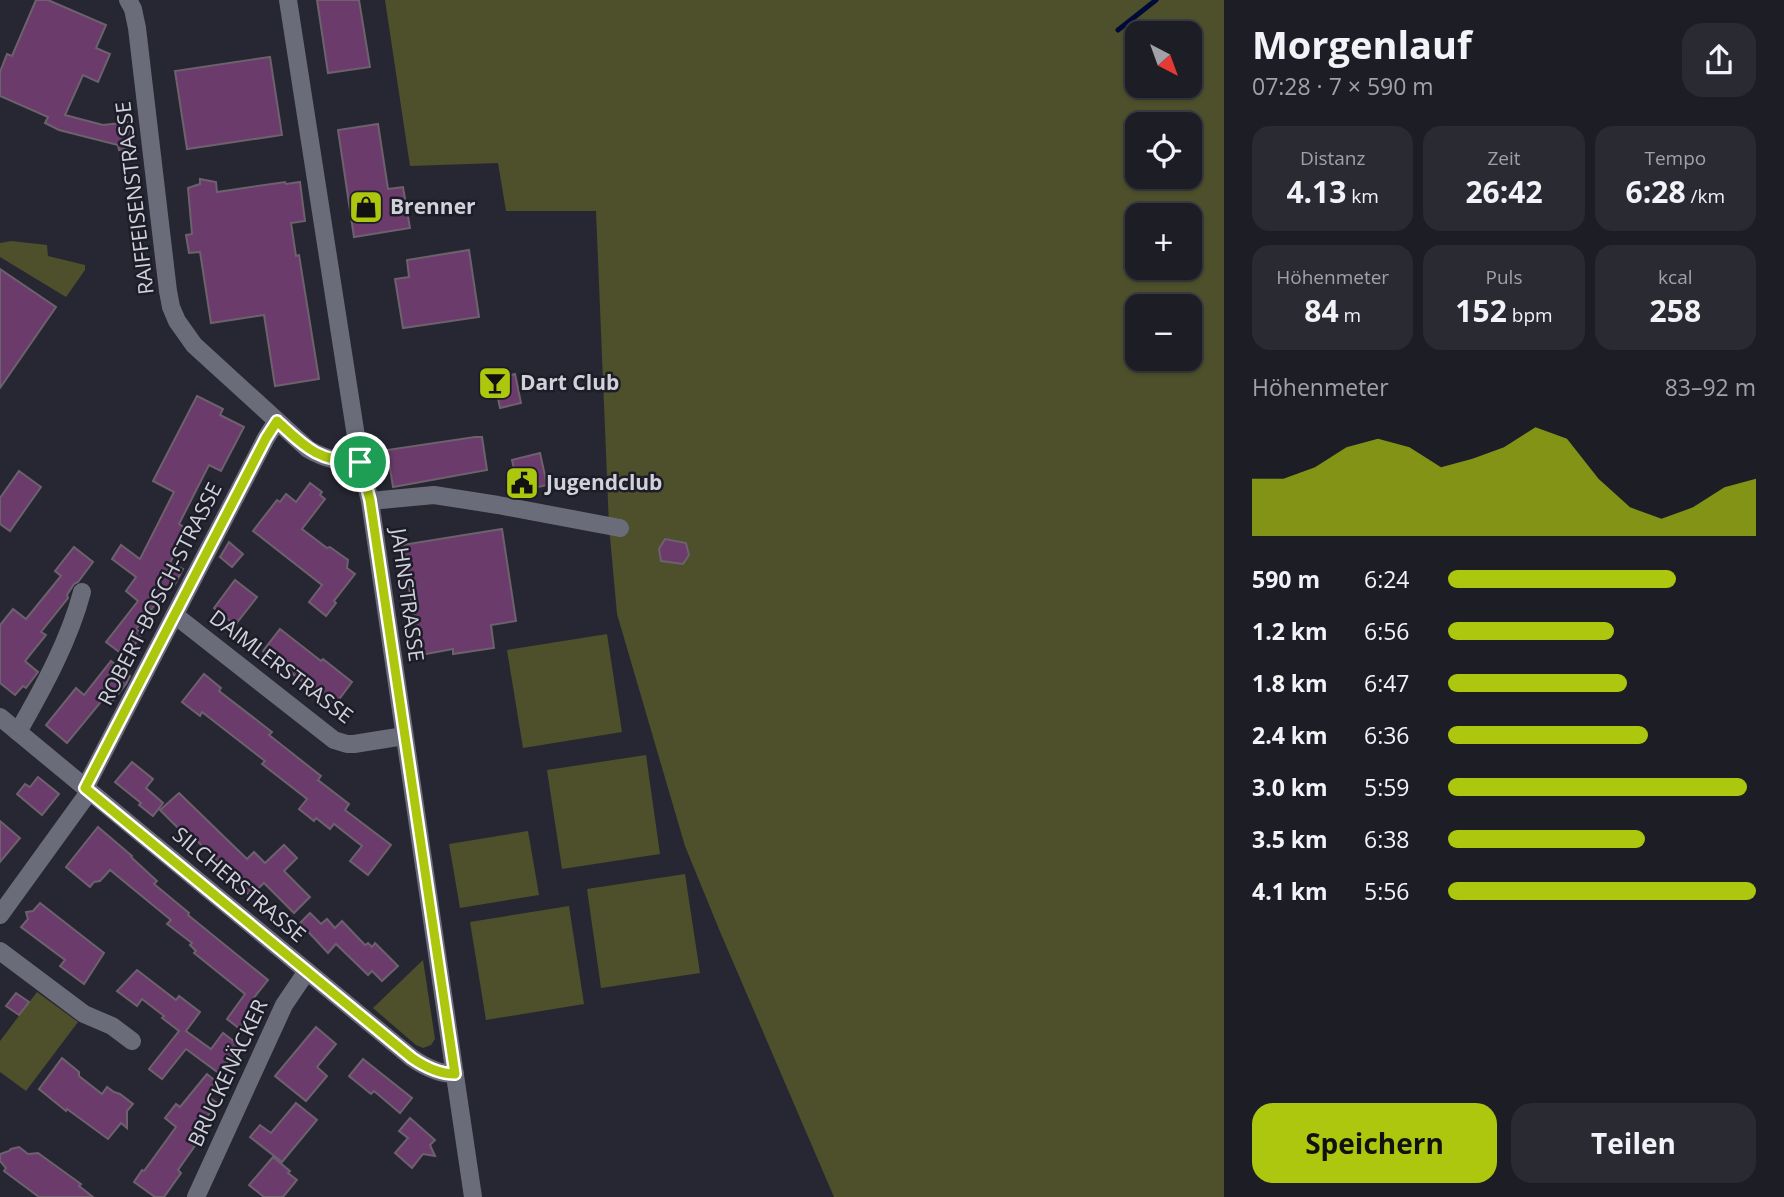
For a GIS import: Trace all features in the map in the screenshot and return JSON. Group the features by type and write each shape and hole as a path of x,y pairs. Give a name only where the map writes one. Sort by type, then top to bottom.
{"street":[{"name":"RAIFFEISENSTRASSE","path":"128,0 137,28 171,307 177,321 194,345 299,442 319,456 360,462"},
{"name":"JAHNSTRASSE","path":"288,0 360,462 370,500 473,1197"},
{"name":"ROBERT-BOSCH-STRASSE","path":"0,915 87,790 277,421"},
{"path":"370,500 435,495 620,528"},
{"path":"18,732 55,662 77,611 82,592"},
{"name":"DAIMLERSTRASSE","path":"176,616 334,740 354,744 404,736"},
{"name":"SILCHERSTRASSE","path":"0,718 420,1064 437,1072 455,1074"},
{"path":"0,951 84,1014 111,1026 132,1041"},
{"name":"BRUCKENÄCKER","path":"196,1197 284,1004 307,971"}],"green space":[{"path":"385,0 1224,0 1224,1197 834,1197 685,846 617,614 609,526 596,211 506,211 498,163 410,166"},
{"path":"11,241 47,245 48,256 85,265 85,270 66,297 0,257 0,243"},
{"path":"607,634 622,732 523,748 507,650"},
{"path":"646,755 660,854 562,869 547,770"},
{"path":"528,831 539,895 460,908 449,844"},
{"path":"685,874 700,973 601,988 587,889"},
{"path":"569,906 584,1004 486,1020 470,922"},
{"path":"423,960 435,1039 431,1045 423,1048 373,1008"},
{"path":"37,992 78,1022 26,1091 0,1072 0,1041"}],"building":[{"path":"36,0 48,0 106,25 96,48 110,54 98,82 83,75 65,115 103,125 129,122 132,148 119,150 118,145 59,130 45,123 48,117 0,96 0,72 7,54 12,56"},
{"path":"317,0 359,0 370,67 328,73"},
{"path":"270,57 282,135 187,149 175,71"},
{"path":"378,124 388,189 403,187 410,228 354,237 338,130"},
{"path":"200,179 216,182 217,192 300,182 305,221 291,223 296,256 299,255 319,379 275,386 264,315 211,323 200,252 189,253 186,235 192,234 188,188 200,184"},
{"path":"469,250 479,317 403,328 395,279 409,277 407,260"},
{"path":"0,269 56,307 0,388"},
{"path":"515,374 521,403 500,408 494,379"},
{"path":"197,396 223,409 220,415 244,427 221,471 209,465 179,524 187,529 170,563 183,569 175,584 173,582 136,629 142,634 126,657 106,642 138,601 126,591 136,577 112,559 121,545 140,559 174,492 153,481"},
{"path":"482,437 487,470 393,487 387,450"},
{"path":"540,453 547,485 519,491 512,460"},
{"path":"19,471 41,487 10,531 0,524 0,498"},
{"path":"310,483 322,492 320,495 325,499 302,529 348,560 347,568 355,574 326,616 309,602 322,585 253,531 277,500 280,502 286,494 296,502"},
{"path":"502,529 516,621 491,625 494,648 453,654 453,649 420,655 402,545"},
{"path":"665,539 686,543 689,555 683,564 661,561 659,549"},
{"path":"229,542 243,554 232,567 220,557"},
{"path":"74,547 93,562 74,584 67,595 68,598 41,632 46,635 25,661 38,672 26,688 23,686 15,695 0,683 0,625 13,609 26,619 61,576 55,571"},
{"path":"235,580 257,597 235,625 214,608"},
{"path":"280,629 352,682 334,706 263,651"},
{"path":"111,661 130,676 126,684 111,703 104,698 67,743 46,725 76,688 84,695"},
{"path":"204,674 221,688 219,691 272,732 269,735 321,776 318,780 349,804 345,810 391,845 368,875 350,861 362,846 334,824 330,829 299,809 307,799 262,764 265,761 202,712 200,716 182,702"},
{"path":"132,762 153,779 146,788 163,803 153,816 115,782"},
{"path":"38,777 59,794 42,815 17,794 25,784 30,787"},
{"path":"179,793 247,859 254,852 265,863 284,845 297,858 284,871 310,897 294,913 264,883 250,896 186,829 182,832 160,810"},
{"path":"0,821 20,838 0,862"},
{"path":"98,827 132,856 157,881 154,884 189,913 188,915 268,980 253,999 258,1003 240,1029 227,1019 245,994 194,953 196,951 190,945 192,943 167,924 171,920 110,870 90,887 66,867"},
{"path":"40,903 104,953 84,984 60,966 65,960 21,927 28,919 26,912 33,911"},
{"path":"310,913 321,924 327,919 335,928 342,921 365,945 368,943 372,947 375,943 398,966 382,981 372,971 368,975 336,944 328,953 300,923"},
{"path":"137,970 176,1000 179,996 200,1012 186,1031 211,1049 223,1033 240,1046 220,1074 186,1049 162,1079 149,1069 179,1031 142,999 137,1006 117,991"},
{"path":"16,993 29,1002 19,1015 6,1006"},
{"path":"316,1027 336,1044 317,1067 327,1076 306,1101 275,1076"},
{"path":"62,1058 102,1094 107,1087 133,1104 127,1111 127,1128 121,1123 108,1139 39,1089"},
{"path":"363,1059 412,1098 400,1113 374,1091 371,1094 349,1076"},
{"path":"207,1074 219,1084 209,1097 217,1103 193,1136 199,1140 178,1170 181,1173 164,1197 155,1197 134,1182 176,1127 165,1118 176,1104 180,1107"},
{"path":"296,1103 317,1120 282,1162 250,1137 260,1125 271,1133"},
{"path":"410,1118 435,1140 430,1145 435,1156 423,1154 412,1168 395,1153 408,1138 399,1131"},
{"path":"19,1147 28,1154 38,1153 81,1184 79,1186 93,1197 39,1197 4,1171 6,1168 0,1161 0,1154"},
{"path":"273,1157 297,1180 283,1197 264,1197 249,1185"}],"waterway":[{"path":"1118,30 1156,0"}],"place":[{"name":"Brenner","path":"366,207"},
{"name":"Dart Club","path":"495,383"},
{"name":"Jugendclub","path":"522,483"}],"route":[{"path":"277,421 319,456 360,462 370,500 455,1074 437,1072 412,1058 85,788 277,421"}]}
